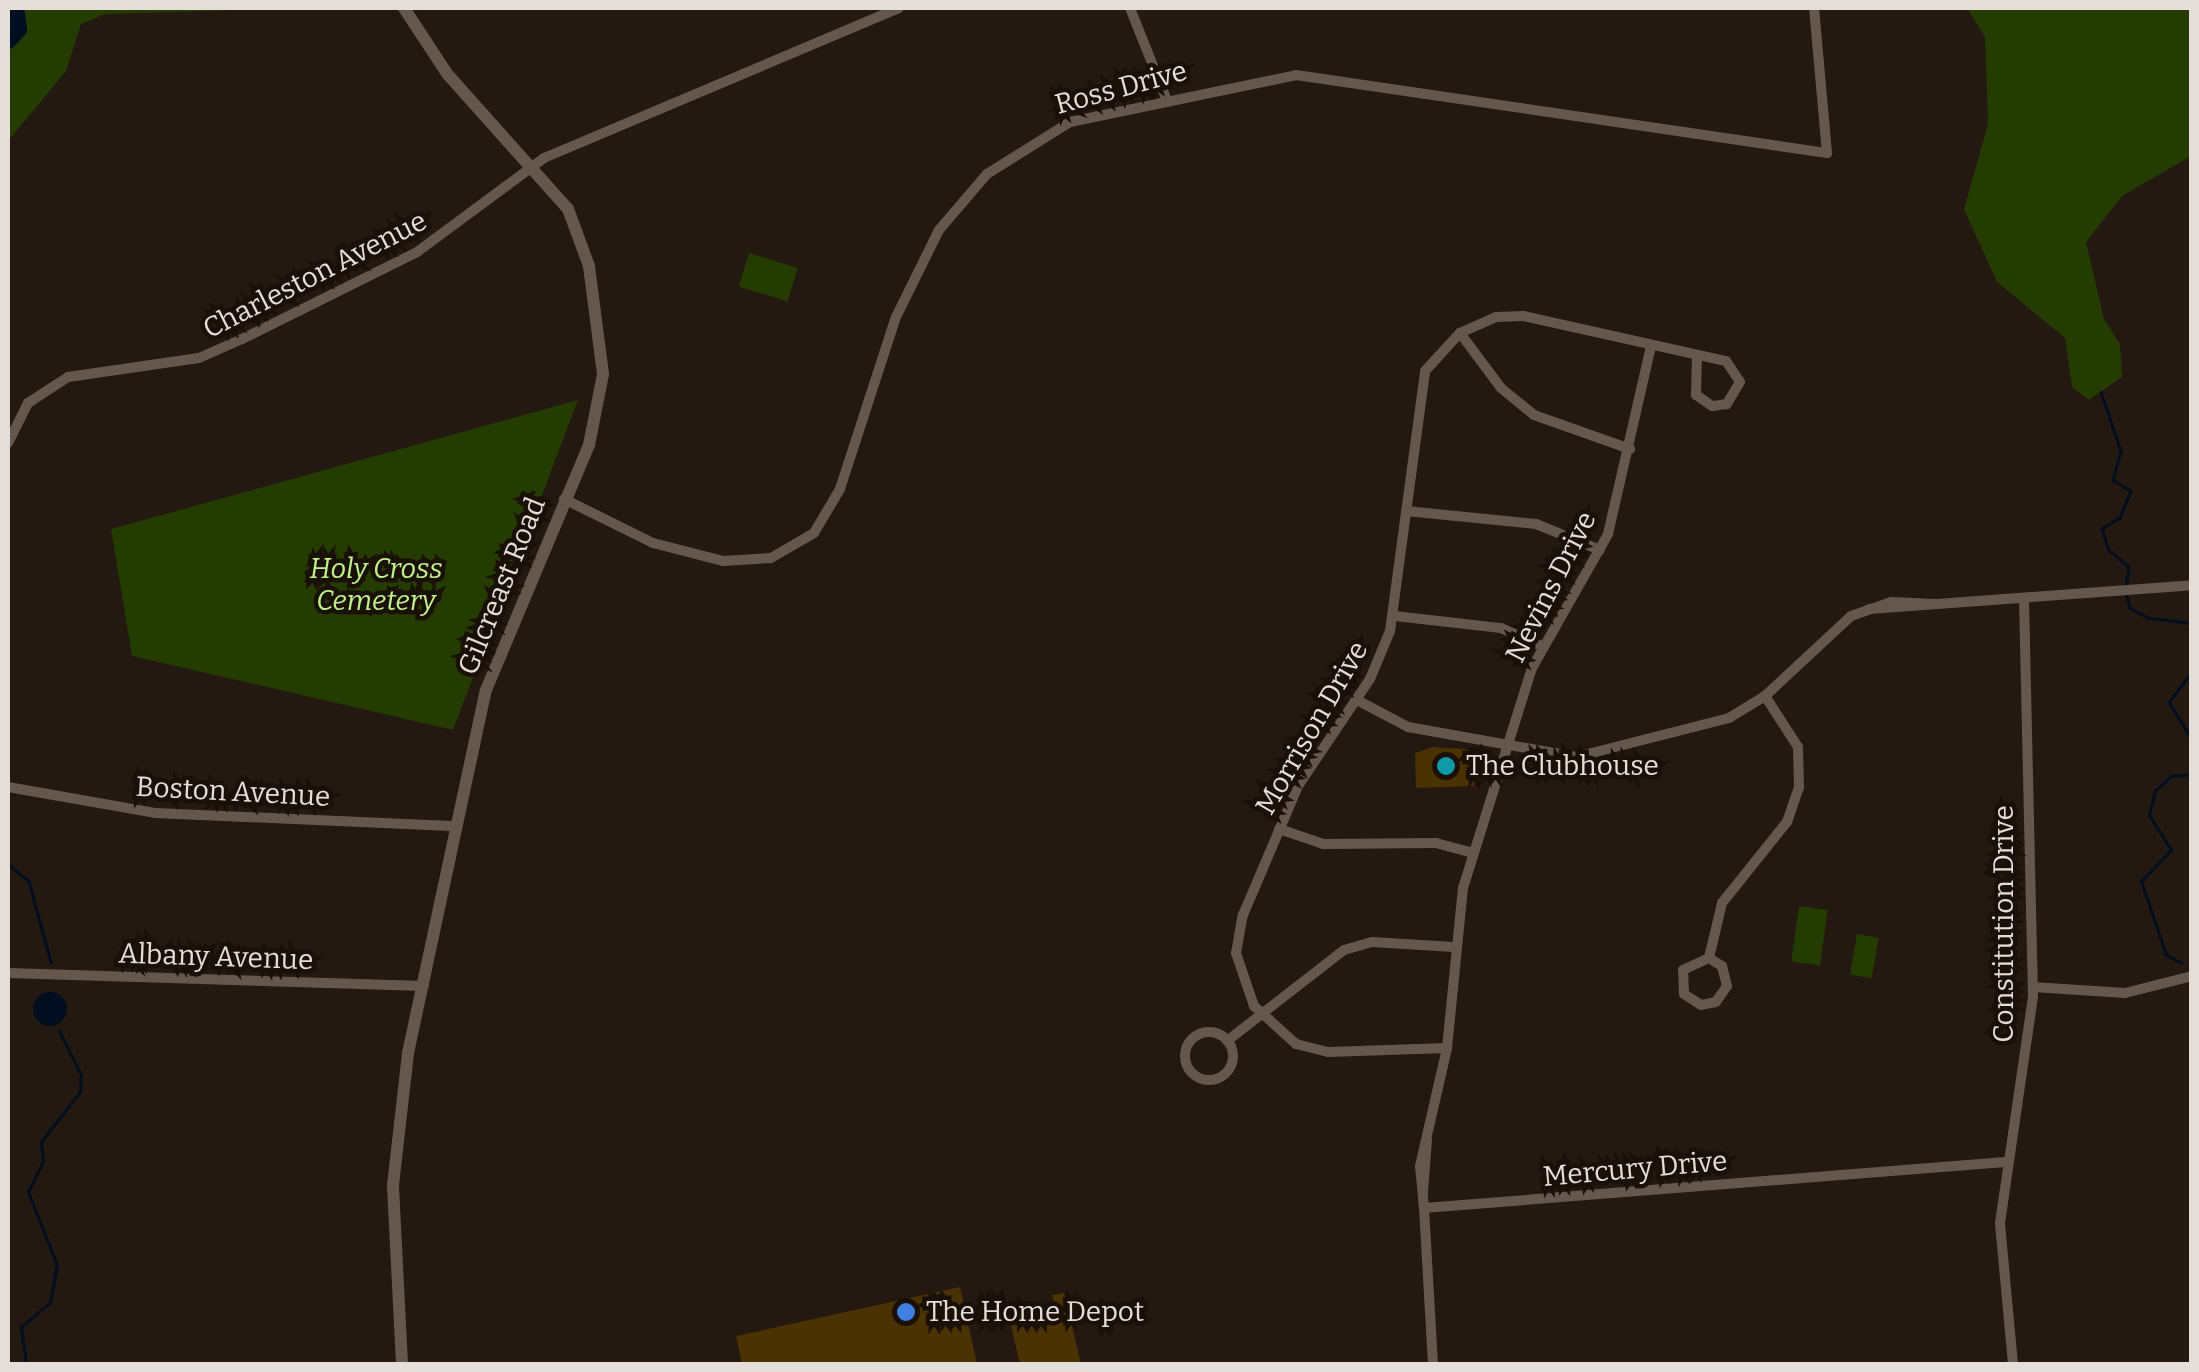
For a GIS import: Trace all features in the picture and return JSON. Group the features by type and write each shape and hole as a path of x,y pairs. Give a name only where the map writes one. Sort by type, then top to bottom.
{"street":[{"name":"Gilcreast Road","path":"402,1364 395,1148 424,986 492,667 596,422 602,349 578,230 533,165 448,75 404,8"},
{"name":"Charleston Avenue","path":"8,442 46,388 92,372 199,358 242,339 433,242 533,165 899,8"},
{"path":"1130,8 1166,98"},
{"name":"Ross Drive","path":"564,499 699,557 748,561 793,548 830,513 896,317 954,210 987,174 1047,132 1166,98 1296,75 1827,153 1814,8"},
{"name":"Morrison Drive","path":"1260,1016 1243,988 1236,941 1280,828 1357,700 1395,616 1419,388 1431,359 1460,333 1496,317 1523,316 1697,355 1734,368 1739,387 1727,404 1712,406 1696,395 1697,355"},
{"path":"1460,333 1477,360 1542,420 1630,449"},
{"name":"Nevins Drive","path":"1424,1208 1427,1140 1447,1048 1454,947 1474,854 1542,646 1600,550 1630,449 1652,346"},
{"path":"1406,511 1536,524 1600,550"},
{"path":"1357,700 1396,724 1576,757 1720,721 1766,696 1834,627 1868,609 1906,600 1936,604 2024,601 2192,585"},
{"name":"Constitution Drive","path":"2013,1364 2001,1248 2006,1162 2032,987 2024,601"},
{"path":"1395,616 1501,628 1542,646"},
{"path":"1709,958 1729,891 1797,800 1798,747 1766,696"},
{"name":"Boston Avenue","path":"8,786 154,813 457,826"},
{"path":"1280,828 1323,844 1436,843 1474,854"},
{"path":"1227,1041 1311,973 1372,942 1454,947"},
{"path":"1709,958 1725,970 1726,990 1716,1002 1696,1004 1684,994 1681,974 1694,960 1709,958"},
{"name":"Albany Avenue","path":"8,973 424,986"},
{"path":"2032,987 2125,993 2192,976"},
{"path":"1260,1016 1309,1049 1447,1048"},
{"path":"1210,1032 1227,1041 1226,1073 1208,1080 1191,1072 1185,1053 1195,1036 1210,1032"},
{"name":"Mercury Drive","path":"1424,1208 2006,1162"},
{"path":"1424,1208 1433,1364"}],"green space":[{"path":"8,8 310,8 105,14 81,24 66,71 8,141"},
{"path":"1967,8 2191,8 2191,156 2122,196 2086,242 2104,319 2120,344 2122,377 2089,400 2072,387 2065,338 1997,282 1964,209 1988,124 1985,37"},
{"path":"749,253 798,268 788,301 739,286"},
{"name":"Holy Cross Cemetery","path":"578,400 453,730 132,656 111,529"},
{"path":"1799,906 1828,910 1820,965 1791,961"},
{"path":"1857,934 1879,938 1872,978 1850,974"}],"water":[{"path":"50,992 62,997 67,1009 62,1021 50,1026 38,1021 33,1009 38,997"}],"building":[{"name":"The Clubhouse","path":"1433,747 1476,750 1474,786 1416,788 1415,753"},
{"name":"The Home Depot","path":"960,1287 977,1364 742,1364 736,1336"},
{"path":"1064,1293 1081,1364 1020,1364 1008,1313 1054,1303 1052,1295"}],"waterway":[{"path":"8,40 18,29 15,8"},
{"path":"2101,392 2121,451 2113,480 2131,491 2120,518 2102,529 2109,550 2129,567 2126,588"},
{"path":"2127,596 2130,608 2149,618 2192,623"},
{"path":"2192,645 2192,663"},
{"path":"2192,672 2169,702 2192,739"},
{"path":"2181,963 2166,955 2141,881 2171,850 2149,815 2155,791 2171,776 2192,774"},
{"path":"8,864 29,881 51,962"},
{"path":"26,1364 21,1327 50,1303 57,1265 28,1192 43,1161 41,1142 80,1092 81,1075 59,1031"}],"place":[{"name":"The Clubhouse","path":"1446,766"},
{"name":"The Home Depot","path":"906,1312"}]}
